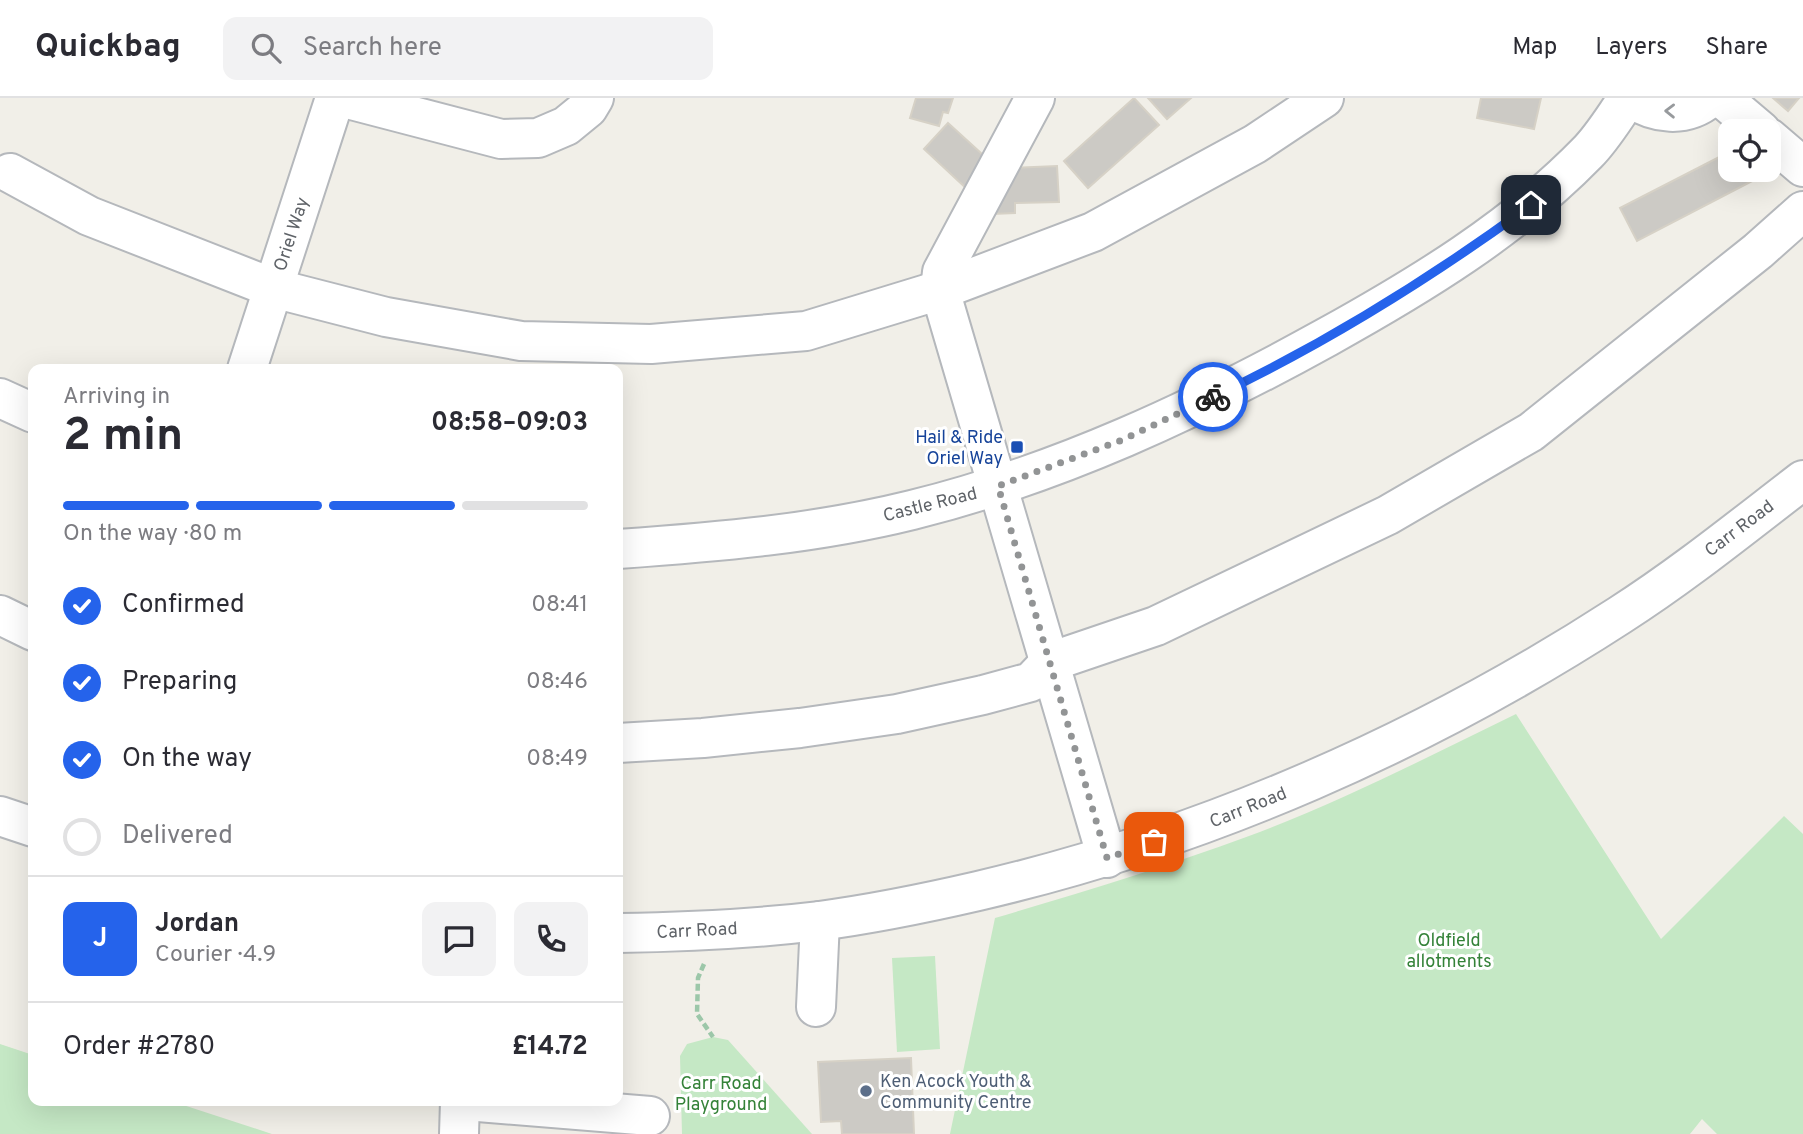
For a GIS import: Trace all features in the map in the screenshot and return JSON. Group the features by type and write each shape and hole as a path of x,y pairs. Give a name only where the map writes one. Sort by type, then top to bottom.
{"street":[{"name":"Oriel Way","path":"249,364 335,98"},
{"path":"344,98 501,139 538,138 566,125 588,108 594,98"},
{"path":"1035,98 942,272 940,290 1107,858"},
{"path":"10,173 89,216 273,288 386,317 521,341 651,344 806,331 940,290 1093,232 1255,144 1324,98"},
{"name":"Castle Road","path":"623,549 718,542 817,530 911,510 998,486 1122,440 1247,381 1370,313 1460,256 1531,205 1589,151 1629,98 1646,108 1667,113 1686,111 1710,98"},
{"path":"1722,98 1747,119"},
{"path":"1781,148 1803,167"},
{"path":"623,743 800,728 897,714 1031,682 1050,662 1156,626 1388,515 1531,432 1645,343 1803,211"},
{"path":"0,398 28,411"},
{"name":"Carr Road","path":"623,933 705,931 820,921 916,905 1107,858 1201,826 1286,792 1384,747 1510,682 1622,614 1803,480"},
{"path":"0,615 28,629"},
{"path":"0,816 28,825"},
{"path":"816,1007 820,921"},
{"path":"458,1134 460,1106"},
{"path":"527,1106 650,1116"}],"path":[{"path":"705,931 705,968 698,978 697,1014 713,1037"}],"green space":[{"name":"Oldfield allotments","path":"1516,714 1661,939 1784,816 1803,834 1803,1134 1717,1134 1702,1119 1690,1134 950,1134 995,918 1154,869 1283,823"},
{"path":"935,956 940,1049 897,1052 892,958"},
{"name":"Carr Road Playground","path":"713,1037 728,1040 812,1134 682,1134 680,1056 687,1044"},
{"path":"0,1044 28,1053 28,1106 186,1106 272,1134 0,1134"}],"building":[{"path":"916,98 953,98 948,113 943,112 939,126 910,118"},
{"path":"1134,98 1159,125 1088,188 1064,161"},
{"path":"1148,98 1191,98 1167,119"},
{"path":"1481,98 1541,98 1534,129 1477,118"},
{"path":"1773,98 1799,98 1788,111"},
{"path":"948,123 983,155 980,159 988,167 967,189 924,149"},
{"path":"1718,158 1718,182 1750,182 1637,241 1620,208"},
{"path":"1057,166 1059,202 1015,203 1015,213 993,214 1009,168"},
{"name":"Ken Acock Youth & Community Centre","path":"911,1058 914,1134 842,1134 841,1121 821,1122 818,1062"}],"way so far":[{"path":"1154,842 1107,858 998,486 1122,440 1213,397"}],"place":[{"name":"Hail & Ride Oriel Way","path":"1017,447"},
{"name":"Ken Acock Youth & Community Centre","path":"866,1091"}],"route":[{"path":"1213,397 1370,313 1460,256 1531,205"}]}
